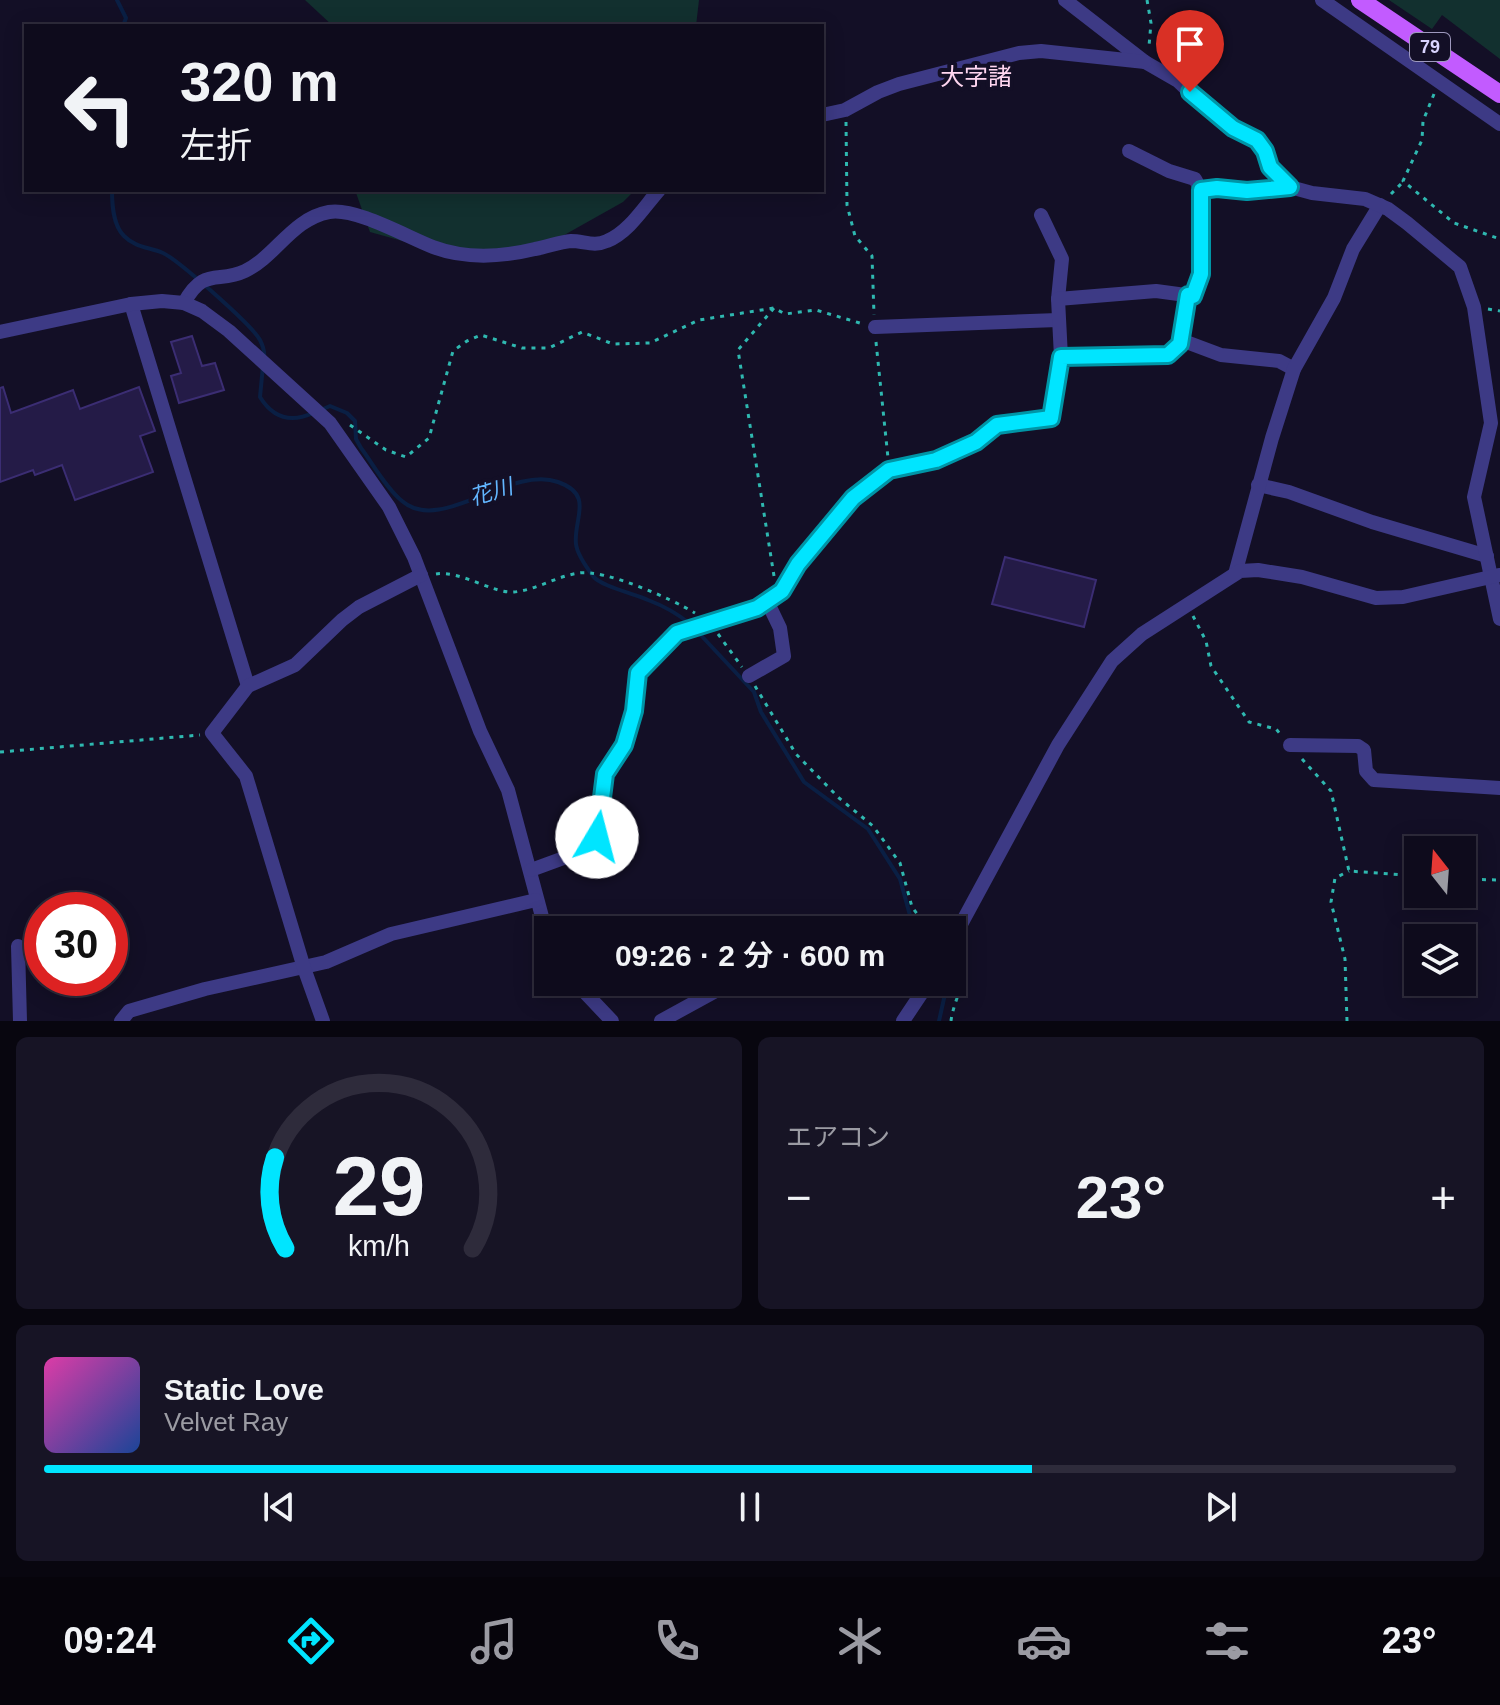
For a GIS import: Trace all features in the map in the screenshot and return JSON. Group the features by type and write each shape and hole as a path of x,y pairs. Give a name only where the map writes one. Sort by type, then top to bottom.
{"main road":[{"name":"79","path":"1360,0 1500,94"}],"street":[{"path":"1065,0 1145,62 1178,81 1233,128 1257,140 1265,151 1270,167 1290,187"},
{"path":"1322,0 1500,124"},
{"path":"824,115 845,110 899,84 1019,53 1041,51 1145,62"},
{"path":"1058,299 1156,291 1193,296 1201,274 1201,190 1195,179 1169,171 1129,151"},
{"path":"1201,190 1247,191 1290,187 1312,193 1365,199 1380,205 1460,267 1474,307 1491,423 1474,497 1487,556 1496,576 1500,619"},
{"path":"184,303 193,288 203,281 245,271 287,234 327,212 353,213 449,252 497,255 575,241 597,245 607,242 628,226 657,192"},
{"path":"1235,574 1258,485 1294,369 1334,298 1353,249 1380,205"},
{"path":"531,870 580,852 597,837 605,774 624,745 634,711 638,673 677,633 757,608 782,591 798,564 853,498 889,470 936,460 976,442 997,425 1051,418 1061,357 1058,299 1062,259 1041,215"},
{"path":"1061,357 1168,355 1180,344 1188,295"},
{"path":"0,332 131,304 162,301 184,303 202,311 229,331 330,423 389,507 421,575 480,731 508,790 541,916"},
{"path":"131,304 248,686"},
{"path":"875,327 1058,320"},
{"path":"1181,340 1221,355 1279,361 1294,369"},
{"path":"1258,485 1289,492 1372,522 1487,556"},
{"path":"966,916 1058,745 1112,661 1142,634 1235,574 1258,570 1302,577 1376,598 1403,597 1496,576"},
{"path":"323,1021 246,776 212,733 248,686 295,665 350,613 421,575"},
{"path":"749,676 784,656 772,598"},
{"path":"1290,745 1358,746 1364,750 1366,771 1374,780 1500,788"},
{"path":"121,1021 129,1011 205,989 326,962 391,934 536,900"},
{"path":"18,946 20,1021"},
{"path":"588,996 612,1021"},
{"path":"661,1021 707,996"},
{"path":"903,1021 920,996"}],"path":[{"path":"1145,62 1151,23 1147,0"},
{"path":"1380,205 1403,181 1422,140 1423,121 1440,80"},
{"path":"845,110 847,205 855,236 872,256 875,327 889,470"},
{"path":"1403,181 1454,223 1500,239"},
{"path":"346,422 386,450 406,457 429,438 453,351 481,335 522,348 549,348 582,332 613,344 650,343 699,320 774,308 785,314 816,310 875,327"},
{"path":"772,598 738,350 774,308"},
{"path":"421,575 443,573 512,593 581,572 621,580 687,608 708,622 749,676 796,754 839,798 873,826 900,863 912,907 919,916"},
{"path":"0,752 130,743 212,733"},
{"path":"1347,1021 1345,959 1331,902 1335,878 1349,871"},
{"path":"1476,879 1500,880"},
{"path":"951,1021 956,996"}],"green space":[{"path":"305,0 699,0 696,24 331,24"},
{"path":"1389,0 1500,0 1500,59 1442,15 1432,29"},
{"path":"356,192 633,192 623,202 550,243 471,260 370,232"}],"building":[{"path":"192,336 202,366 215,363 224,390 179,403 171,376 181,373 171,342"},
{"path":"3,387 11,413 73,390 80,409 139,387 155,431 140,436 153,472 75,500 62,465 35,475 33,470 0,482 0,388"},
{"path":"1005,557 1096,580 1084,627 992,604"}],"waterway":[{"name":"花川","path":"117,0 126,18 124,24"},
{"name":"花川","path":"112,192 115,221 124,236 138,245 163,253 198,280 254,332 262,344 264,357"},
{"name":"花川","path":"263,366 260,397 271,410 290,418 313,413"},
{"name":"花川","path":"321,410 330,406 347,413 355,421 356,439 380,476 402,501 418,509 436,510 539,479 569,487 576,494 580,508 577,548 593,576 610,586 665,607 690,624"},
{"name":"花川","path":"696,630 754,692 761,712 804,782 868,829 900,879 910,916"},
{"name":"花川","path":"939,1021 945,996"}],"district":[{"name":"大字諸","path":"976,76"}],"route":[{"path":"597,837 605,774 624,745 634,711 638,673 677,633 757,608 782,591 798,564 853,498 889,470 936,460 976,442 997,425 1051,418 1061,357 1168,355 1180,344 1188,295 1193,296 1201,274 1201,190 1247,191 1290,187 1270,167 1265,151 1257,140 1233,128 1190,92"}]}
